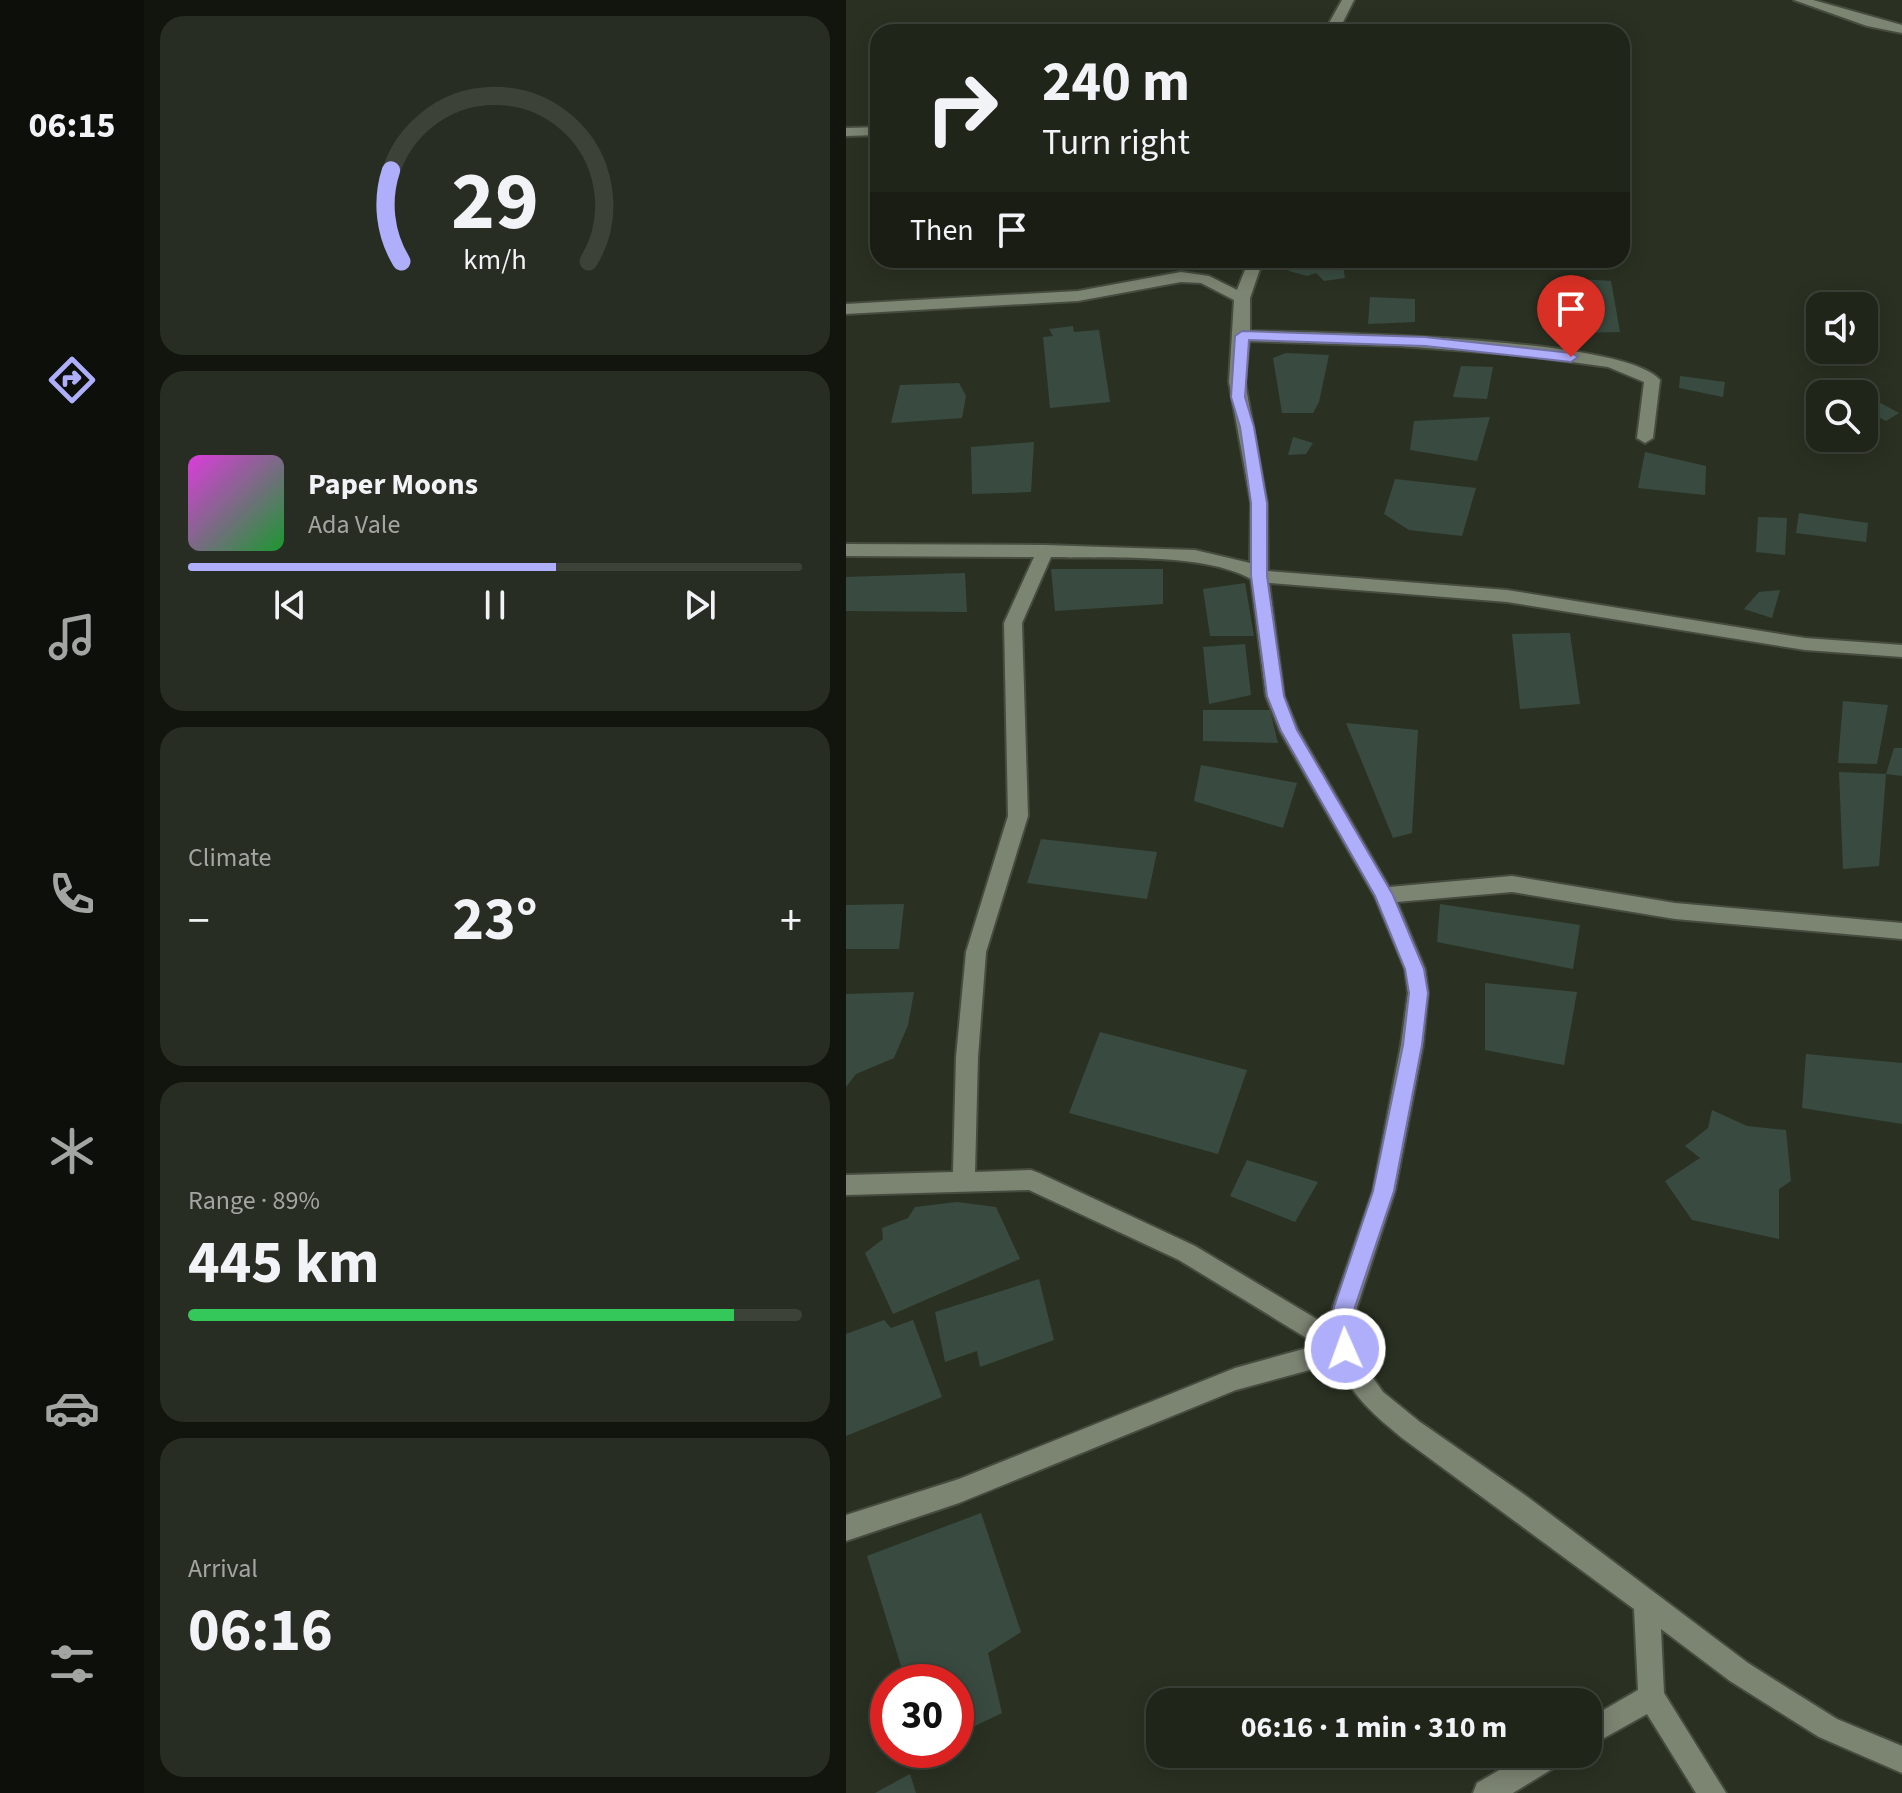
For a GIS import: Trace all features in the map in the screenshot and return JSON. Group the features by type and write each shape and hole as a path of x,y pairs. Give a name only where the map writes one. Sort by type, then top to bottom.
{"street":[{"path":"1335,24 1348,0"},
{"path":"1800,0 1872,23 1902,29"},
{"path":"846,132 870,131"},
{"path":"1253,268 1242,298 1237,382 1259,503 1259,576 1275,696 1289,731 1384,895 1415,969 1418,993 1412,1045 1384,1191 1345,1307 1341,1331 1353,1370 1375,1400 1411,1430 1516,1504 1739,1672 1828,1728 1902,1760"},
{"path":"846,309 1078,296 1181,277 1204,279 1242,298"},
{"path":"1242,336 1425,341 1516,349 1623,366 1652,380 1645,438"},
{"path":"846,550 1045,551 1221,559 1259,576 1353,586 1507,596 1805,644 1902,651"},
{"path":"964,1181 967,1057 976,952 1018,816 1013,623 1045,551"},
{"path":"1384,895 1512,884 1675,911 1902,931"},
{"path":"846,1185 1031,1180 1187,1253 1345,1349"},
{"path":"846,1528 959,1491 1235,1379 1345,1349"},
{"path":"1647,1603 1651,1697 1712,1793"},
{"path":"1602,1726 1651,1697"},
{"path":"1487,1793 1529,1768"}],"building":[{"path":"1290,268 1343,268 1345,278 1324,281 1316,273 1307,276 1289,271"},
{"path":"1569,278 1611,281 1620,332 1578,333"},
{"path":"1370,297 1415,299 1415,322 1368,324"},
{"path":"1073,326 1074,332 1099,330 1110,402 1050,408 1043,337 1053,336 1049,329"},
{"path":"1286,353 1329,355 1319,402 1313,413 1282,413 1273,358"},
{"path":"1461,366 1493,367 1487,399 1453,397"},
{"path":"1680,376 1725,382 1723,397 1679,388"},
{"path":"959,383 966,396 962,418 891,423 900,385"},
{"path":"1878,402 1899,413 1886,421 1878,417"},
{"path":"1490,417 1477,461 1410,450 1414,421"},
{"path":"1293,437 1313,443 1306,454 1288,455"},
{"path":"1034,442 1031,492 972,494 971,447"},
{"path":"1645,452 1706,466 1705,495 1638,488"},
{"path":"1395,479 1476,488 1462,536 1409,530 1384,514"},
{"path":"1799,513 1868,523 1866,542 1796,533"},
{"path":"1758,517 1787,518 1785,555 1756,552"},
{"path":"1051,569 1163,569 1163,604 1055,611"},
{"path":"965,573 967,612 846,611 846,577"},
{"path":"1245,583 1254,636 1210,636 1203,589"},
{"path":"1780,590 1772,618 1744,609 1759,592"},
{"path":"1570,633 1580,704 1520,709 1512,634"},
{"path":"1245,644 1251,695 1209,704 1203,647"},
{"path":"1843,701 1888,705 1877,764 1838,763"},
{"path":"1203,710 1270,710 1278,743 1203,741"},
{"path":"1346,723 1418,730 1412,833 1393,838"},
{"path":"1894,748 1902,748 1902,776 1886,774"},
{"path":"1201,765 1297,783 1283,828 1194,801"},
{"path":"1839,772 1886,774 1879,866 1843,869"},
{"path":"1041,839 1157,852 1147,899 1027,883"},
{"path":"904,904 899,949 846,949 846,905"},
{"path":"1440,904 1580,925 1573,969 1437,942"},
{"path":"1485,983 1577,992 1564,1065 1485,1050"},
{"path":"914,992 908,1025 894,1058 856,1074 846,1087 846,994"},
{"path":"1100,1032 1247,1070 1218,1154 1069,1113"},
{"path":"1806,1054 1902,1063 1902,1124 1802,1108"},
{"path":"1712,1110 1747,1126 1786,1130 1791,1181 1779,1189 1779,1239 1692,1220 1665,1181 1700,1158 1685,1146 1708,1128"},
{"path":"1247,1160 1318,1182 1295,1222 1230,1196"},
{"path":"957,1202 996,1207 1020,1259 893,1314 865,1253 883,1239 882,1228 908,1218 915,1207"},
{"path":"1039,1279 1054,1340 980,1367 977,1351 945,1362 935,1312"},
{"path":"884,1320 891,1328 913,1320 942,1397 846,1436 846,1334"},
{"path":"981,1513 1021,1632 988,1653 1002,1713 974,1726 974,1664 900,1664 867,1556"},
{"path":"910,1774 916,1793 875,1793"}],"route":[{"path":"1345,1349 1341,1331 1345,1307 1384,1191 1412,1045 1418,993 1415,969 1384,895 1289,731 1275,696 1259,576 1259,503 1247,427 1238,397 1242,336 1425,341 1571,357"}]}
